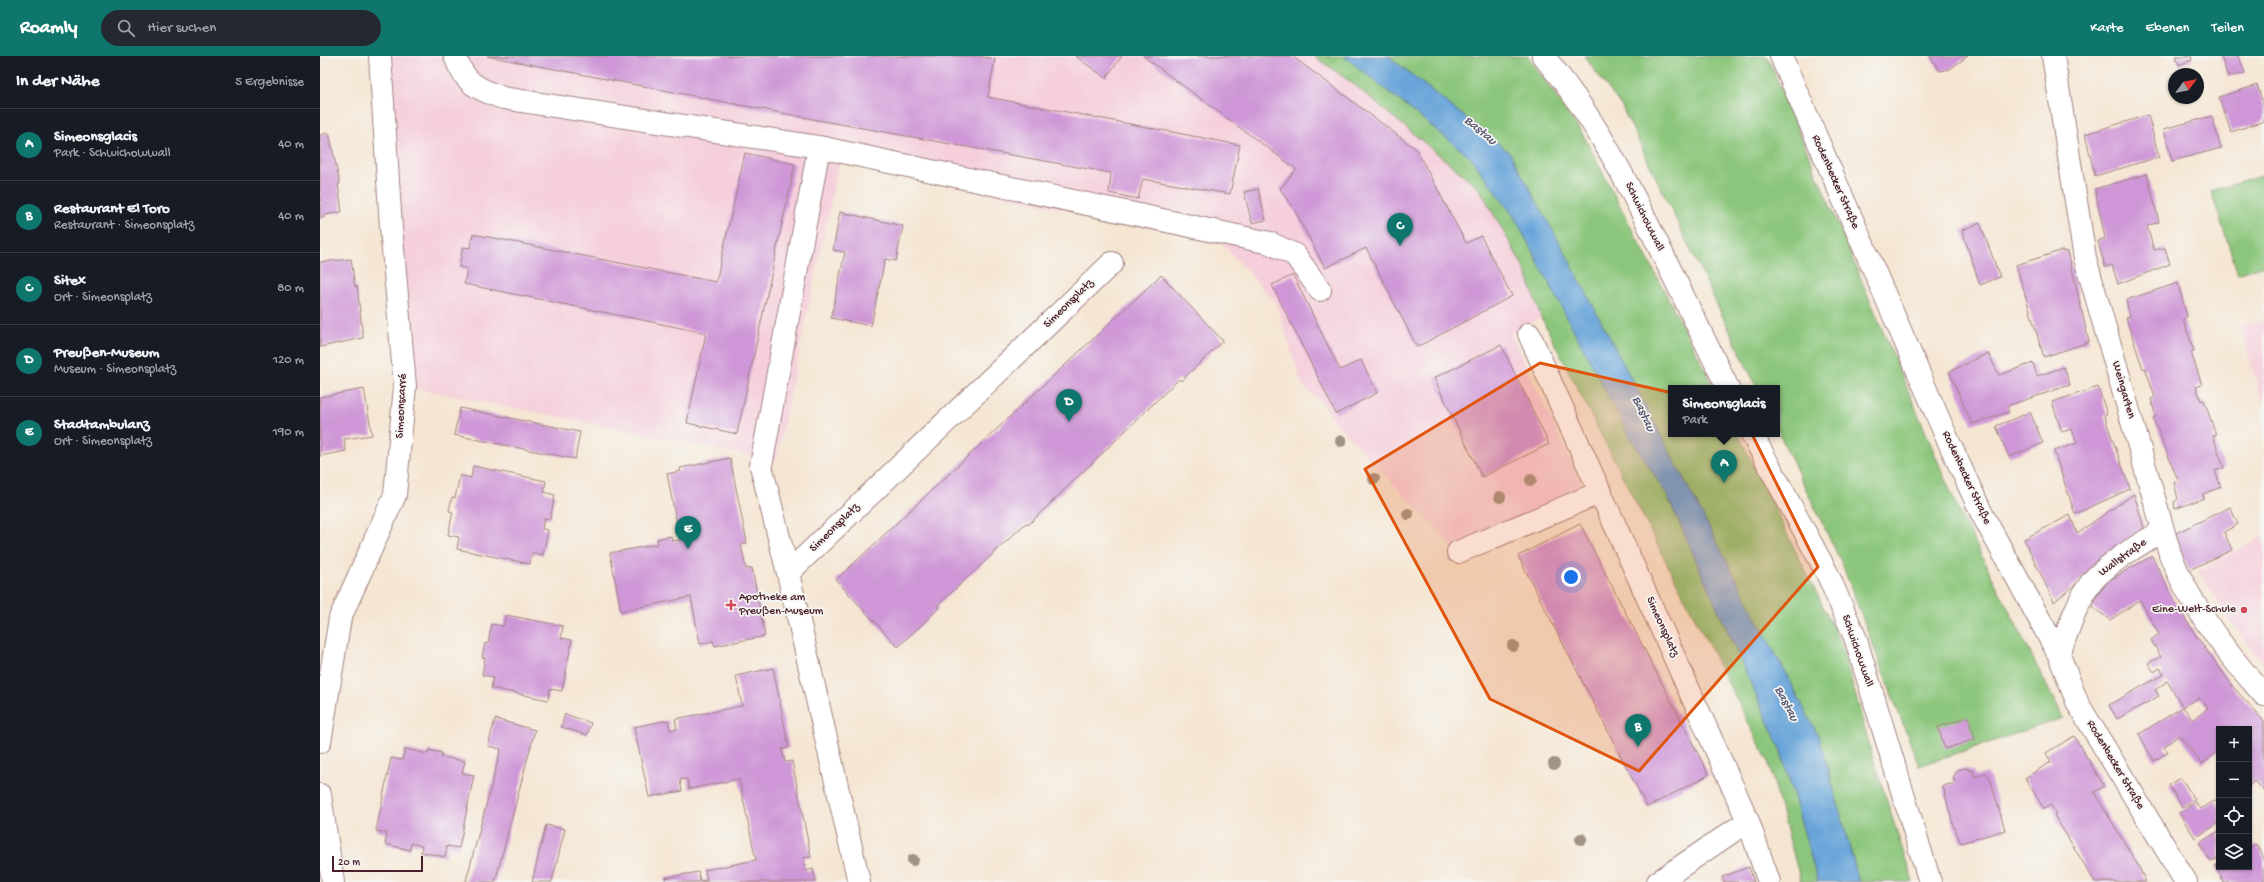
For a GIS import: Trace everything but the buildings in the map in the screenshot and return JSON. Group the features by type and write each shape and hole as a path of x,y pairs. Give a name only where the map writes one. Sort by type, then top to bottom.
{"street":[{"name":"Simeonscarré","path":"320,742 340,618 395,496 404,401 405,386 391,228 380,56"},
{"path":"455,56 460,72 479,90 503,98 819,147 1270,243 1295,255 1320,290"},
{"name":"Schwichowwall","path":"1543,56 1560,76 1597,130 1629,185 1727,385"},
{"name":"Rodenbecker Straße","path":"1781,56 1950,445 1982,514 2059,656 2078,704 2186,882"},
{"name":"Weingarten","path":"2053,56 2085,258 2162,531 2181,582 2238,666 2264,695"},
{"path":"819,147 761,466 788,573 859,882"},
{"name":"Simeonsplatz","path":"788,573 1112,263"},
{"name":"Simeonsplatz","path":"1529,334 1748,821 1769,882"},
{"name":"Schwichowwall","path":"1754,437 1827,573 1855,637 1930,882"},
{"path":"1458,552 1601,492"},
{"name":"Wallstraße","path":"2059,656 2075,611 2094,579 2129,551 2162,531"},
{"path":"320,795 332,882"},
{"path":"1658,882 1748,821"}],"highlighted area":[{"path":"1540,363 1739,408 1818,567 1639,771 1490,699 1365,469"}],"shaded area":[{"path":"381,56 1314,56 1352,83 1479,188 1525,270 1541,317 1511,334 1586,494 1454,548 1332,419 1324,405 1302,385 1276,303 1221,242 839,162 776,461 405,386"},
{"path":"2264,320 2264,407 2240,327"},
{"name":"Eine-Welt-Schule","path":"2264,536 2264,665 2231,622 2198,571"}],"green space":[{"path":"1314,56 1344,56 1430,124 1471,158 1515,218 1626,430 1667,495 1781,751 1818,882 1801,882 1768,761 1541,317 1525,270 1479,188 1352,83"},
{"path":"1388,56 1528,56 1583,135 1713,385 1668,385 1668,437 1739,437 1841,643 1872,755 1913,882 1859,882 1820,739 1510,153"},
{"path":"1584,56 1767,56 1958,509 2063,718 1919,766 1842,564 1780,435 1780,385 1756,385 1622,107"},
{"path":"2264,175 2264,265 2238,274 2211,191"}],"water":[{"name":"Bastau","path":"1344,56 1388,56 1510,153 1567,256 1820,739 1859,882 1818,882 1781,751 1667,495 1626,430 1515,218 1471,158"}],"place":[{"name":"Sitex","path":"1400,246"},
{"name":"Preußen-Museum","path":"1069,422"},
{"name":"Simeonsglacis","path":"1724,483"},
{"name":"Stadtambulanz","path":"688,549"},
{"name":"Apotheke am Preußen-Museum","path":"731,605"},
{"name":"Eine-Welt-Schule","path":"2244,610"},
{"name":"Restaurant El Toro","path":"1638,747"}]}
